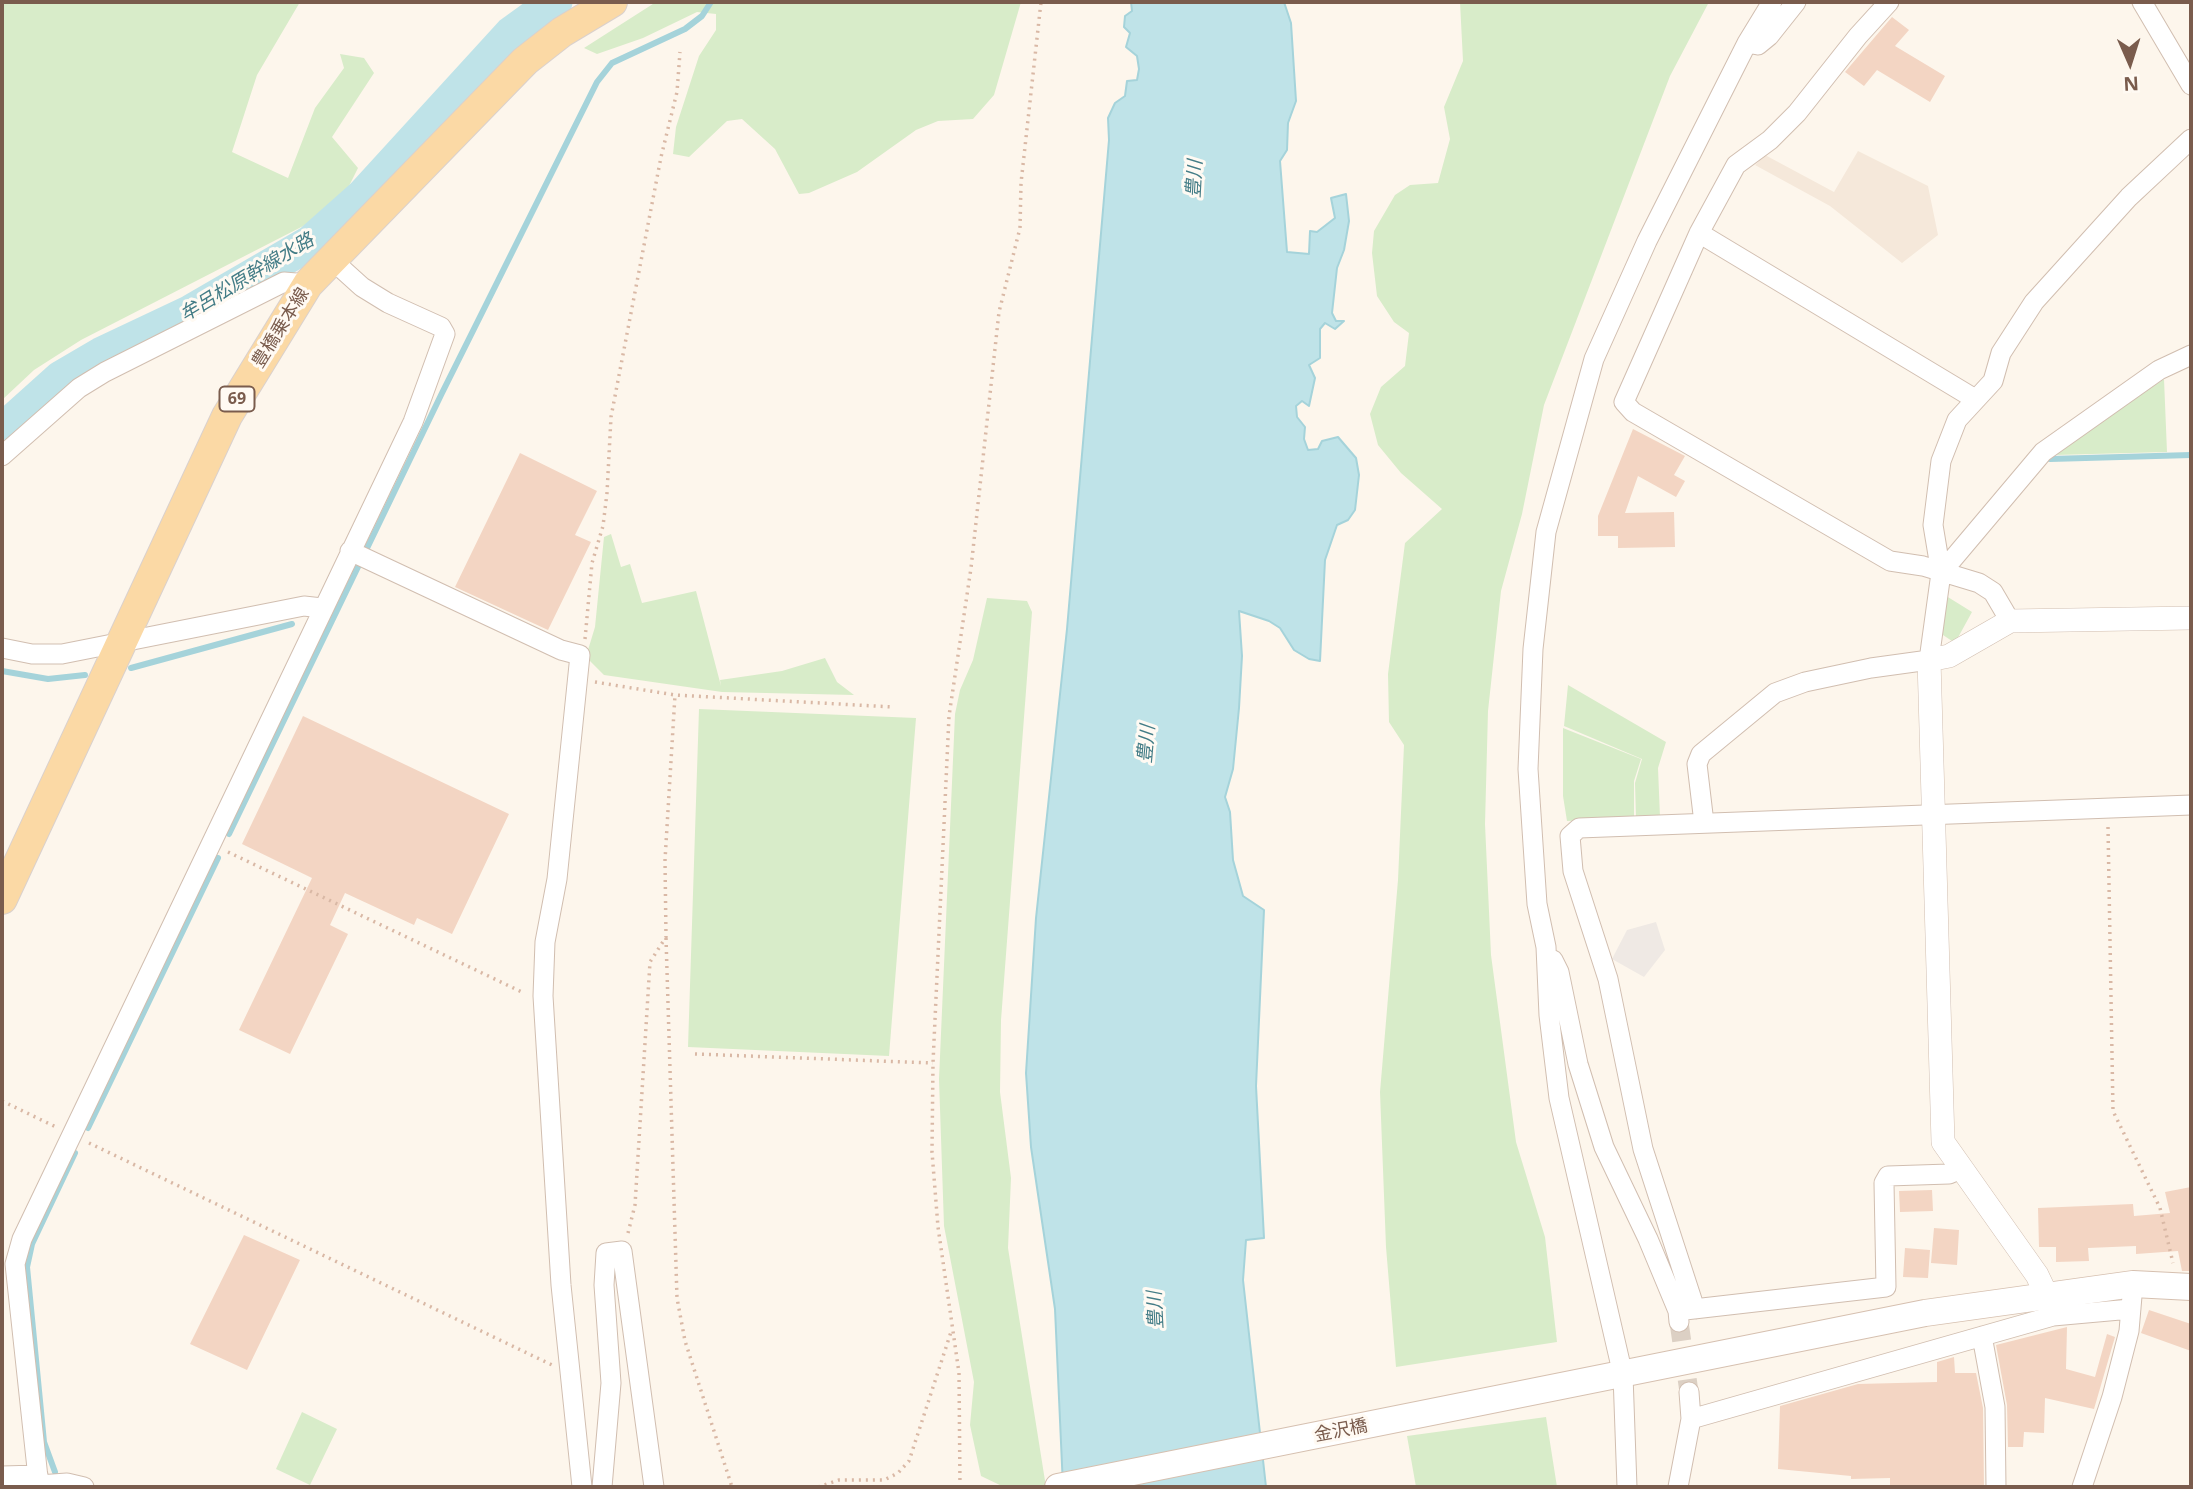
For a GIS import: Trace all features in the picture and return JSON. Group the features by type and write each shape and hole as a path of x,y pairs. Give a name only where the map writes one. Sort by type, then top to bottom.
{"main road":[{"name":"豊橋乗本線","path":"2,900 227,416 308,284 524,61 562,32 612,2"},
{"name":"金沢橋","path":"1058,1487 1926,1313 2046,1294 2132,1296 2185,1286"}],"street":[{"path":"1627,1487 1623,1375 1559,1098 1549,1015 1546,947 1537,904 1528,769 1533,649 1546,532 1594,359 1647,242 1747,43 1772,2"},
{"path":"1747,43 1758,45 1769,36 1796,2"},
{"path":"1889,2 1858,36 1797,113 1770,140 1736,165 1699,233 1624,402 1633,412 1890,561 1923,566 1979,583 1993,592 2010,621"},
{"path":"2142,2 2191,85"},
{"path":"2046,1294 2037,1275 1943,1142 1941,1128 1929,660 1941,573 1933,525 1941,461 1957,420 1993,381 2001,353 2034,302 2129,197 2191,139"},
{"path":"1699,233 1975,399"},
{"path":"39,1482 15,1264 22,1239 413,422 445,334 442,327 388,303 362,287 331,260"},
{"path":"2,456 79,388 105,372 284,282 308,284"},
{"path":"1941,573 2043,452 2159,370 2191,355"},
{"path":"352,552 580,655 557,879 545,942 543,996 561,1285 582,1487"},
{"path":"2,648 62,654 304,606 322,608"},
{"path":"1704,823 1697,764 1701,754 1775,693 1805,682 1845,673 1949,656 2010,621 2191,618"},
{"path":"1684,1314 1643,1149 1608,979 1573,871 1570,836 1579,828 2108,808 2188,810"},
{"path":"1546,947 1559,972 1578,1064 1604,1147 1684,1314"},
{"path":"1684,1314 1886,1287 1884,1182 1888,1177 1949,1174 1961,1169"},
{"path":"602,1487 611,1383 604,1285 614,1252"},
{"path":"614,1252 654,1487"},
{"path":"1691,1419 2053,1315 2132,1296 2129,1331 2112,1397 2082,1487"},
{"path":"1982,1336 1995,1407 1996,1487"},
{"path":"1678,1487 1691,1419 1689,1392"},
{"path":"2,1476 84,1487"}],"path":[{"path":"960,1487 959,1373 938,1227 932,1152 933,1063 949,716 971,568 999,312 1020,228 1027,121 1041,2"},
{"path":"580,655 587,634 592,563 603,526 611,417 661,157 677,92 680,52"},
{"path":"579,680 675,695 893,707"},
{"path":"675,695 665,860 677,1298 689,1354 732,1487"},
{"path":"2108,808 2113,1111 2160,1208 2185,1286"},
{"path":"212,845 530,996 543,996"},
{"path":"614,1252 635,1205 650,962 666,937"},
{"path":"695,1054 933,1063"},
{"path":"2,1101 557,1367 571,1367"},
{"path":"818,1487 839,1480 884,1480 898,1473 909,1461 940,1373 951,1330"}],"shaded area":[{"path":"1858,151 1928,186 1938,235 1902,263 1830,206 1755,165 1765,155 1834,192"},
{"path":"1656,922 1665,950 1644,977 1612,959 1627,930"}],"green space":[{"path":"2,2 300,2 257,75 232,152 288,178 315,108 344,68 340,54 364,58 374,73 332,137 358,168 347,190 313,221 81,340 34,370 2,400"},
{"path":"656,2 1021,2 994,95 973,119 938,121 916,130 857,172 809,193 799,194 775,149 742,119 727,121 689,157 673,154 676,127 699,56 716,30 716,14 697,12 643,38 597,54 584,48"},
{"path":"1460,2 1709,2 1670,76 1544,405 1522,514 1501,591 1488,711 1485,824 1491,955 1516,1142 1545,1237 1557,1342 1396,1367 1386,1247 1380,1092 1398,880 1404,745 1389,722 1388,674 1405,543 1442,509 1401,473 1378,445 1370,414 1381,387 1405,366 1409,333 1394,322 1377,296 1372,253 1374,231 1395,195 1410,185 1438,183 1450,139 1444,107 1463,61"},
{"path":"2164,379 2167,452 2055,455 2067,444"},
{"path":"611,534 621,567 630,564 642,603 696,591 721,686 720,680 782,671 825,658 837,682 854,695 722,692 604,675 590,661 588,650 595,627 604,537"},
{"path":"1943,594 1972,612 1955,643 1937,631"},
{"path":"987,598 1027,601 1032,612 1001,1020 1000,1092 1011,1178 1008,1248 1046,1487 1004,1487 981,1476 970,1425 974,1382 944,1226 939,1079 955,714 960,690 973,660"},
{"path":"1568,685 1666,742 1658,768 1660,817 1636,817 1635,783 1642,759 1564,726"},
{"path":"699,709 916,718 889,1056 688,1047"},
{"path":"1563,728 1641,759 1634,781 1634,818 1567,821 1563,796"},
{"path":"302,1412 337,1429 310,1485 276,1469"},
{"path":"1546,1417 1557,1487 1416,1487 1407,1436"}],"water":[{"name":"豊川","path":"1131,2 1284,2 1291,23 1296,101 1288,123 1287,150 1280,161 1287,252 1309,254 1310,231 1317,232 1335,218 1331,198 1346,194 1349,221 1344,250 1337,268 1332,313 1336,321 1344,321 1335,329 1325,323 1320,329 1320,358 1309,365 1315,378 1309,406 1302,401 1296,406 1297,417 1305,427 1304,439 1308,450 1318,449 1322,441 1338,437 1356,458 1359,475 1355,510 1348,520 1337,525 1325,560 1320,661 1309,659 1294,650 1280,628 1269,621 1239,611 1242,656 1239,708 1233,769 1225,797 1230,812 1233,860 1243,896 1264,910 1256,1086 1264,1238 1246,1240 1243,1280 1266,1487 1063,1487 1055,1309 1031,1147 1026,1073 1036,918 1067,629 1109,140 1108,118 1115,103 1125,96 1127,81 1137,80 1139,69 1137,56 1126,47 1130,33 1124,27 1125,16 1132,11"}],"building":[{"path":"1892,17 1909,30 1895,46 1945,76 1930,102 1877,70 1864,86 1845,72"},
{"path":"1633,429 1685,456 1674,475 1685,481 1676,497 1638,476 1625,513 1674,512 1675,547 1618,548 1618,536 1598,536 1598,516"},
{"path":"520,453 597,491 575,535 591,542 548,630 455,587"},
{"path":"303,716 509,814 452,934 417,918 414,925 345,893 330,925 348,934 290,1054 239,1030 312,878 242,844"},
{"path":"2191,1187 2191,1271 2182,1271 2178,1251 2136,1254 2136,1246 2088,1248 2089,1261 2056,1262 2056,1247 2039,1247 2038,1208 2133,1204 2134,1216 2170,1213 2165,1192"},
{"path":"1932,1190 1933,1211 1900,1212 1899,1191"},
{"path":"1934,1228 1959,1230 1957,1265 1931,1263"},
{"path":"244,1235 300,1260 247,1370 190,1344"},
{"path":"1905,1248 1930,1250 1928,1278 1903,1277"},
{"path":"2149,1310 2191,1324 2191,1351 2141,1333"},
{"path":"2067,1327 2066,1369 2095,1377 2107,1334 2115,1337 2094,1409 2045,1398 2044,1433 2024,1432 2023,1447 2008,1447 2007,1405 1996,1345"},
{"path":"1954,1357 1955,1373 1976,1373 1983,1408 1984,1487 1890,1486 1890,1478 1851,1479 1851,1476 1778,1469 1780,1406 1858,1384 1937,1382 1937,1362"}],"waterway":[{"name":"牟呂松原幹線水路","path":"2,431 61,378 102,354 191,312 310,243 363,196 511,34 555,2"},
{"path":"229,834 442,393 597,82 612,63 685,29 702,16 711,2"},
{"path":"2050,459 2191,455"},
{"path":"131,668 292,624"},
{"path":"2,671 48,679 85,675"},
{"path":"88,1128 218,858"},
{"path":"55,1472 44,1442 27,1267 32,1244 75,1153"}],"tunnel":[{"path":"1679,1322 1689,1392"}]}
